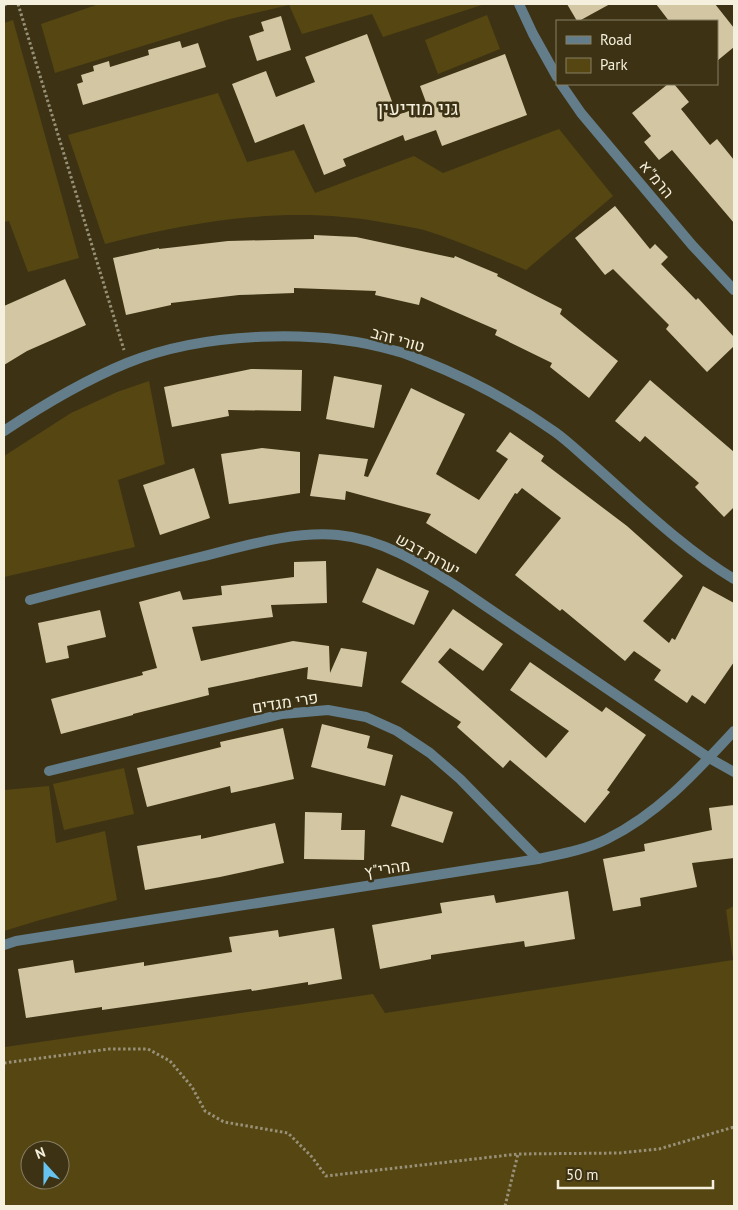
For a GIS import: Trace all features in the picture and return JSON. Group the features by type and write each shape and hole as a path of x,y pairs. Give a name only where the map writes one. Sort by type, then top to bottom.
{"street":[{"path":"520,4 533,34 556,75"},
{"name":"הרמ\"א","path":"562,85 581,113 692,245 734,290"},
{"name":"טורי זהב","path":"4,432 46,404 86,381 128,362 202,342 258,337 302,337 340,341 397,351 488,389 556,433 692,550 734,579"},
{"name":"יערות דבש","path":"30,600 273,540 306,535 339,535 371,542 416,561 456,586 709,758 734,772"},
{"name":"פרי מגדים","path":"49,771 282,714 328,710 366,717 397,731 430,753 460,780 538,860"},
{"name":"מהרי\"ץ","path":"4,945 16,941 538,860 577,851 606,840 657,807 690,778 734,731"}],"path":[{"path":"18,4 128,362"},
{"path":"4,1063 109,1049 148,1049 170,1061 192,1087 205,1111 224,1122 288,1133 312,1157 326,1176 518,1154 620,1153 658,1149 734,1127"},
{"path":"505,1206 518,1154"}],"green space":[{"path":"99,4 485,4 383,37 372,14 302,34 289,5 230,19 55,73 41,24"},
{"path":"487,15 500,49 438,74 425,40"},
{"path":"13,20 79,258 28,272 9,221 4,222 4,23"},
{"path":"218,93 247,162 294,150 315,193 414,156 443,173 559,129 613,196 526,270 424,230 351,218 315,215 280,215 210,222 140,235 105,244 68,135"},
{"path":"149,381 165,464 118,480 135,547 4,577 4,456 71,413 117,392"},
{"path":"124,768 134,814 64,830 53,784"},
{"path":"49,786 56,843 105,831 117,900 4,931 4,790"},
{"path":"734,906 734,1206 4,1206 4,1047 373,994 385,1013 733,960 726,910"}],"building":[{"path":"567,4 610,4 581,20 576,20"},
{"path":"656,4 715,4 734,28 734,47 718,60 718,20 668,20"},
{"path":"281,16 291,50 257,61 249,36 264,31 261,22"},
{"path":"367,34 397,115 427,105 420,86 505,54 527,115 442,146 436,130 405,141 403,135 343,159 346,166 324,175 304,124 255,143 232,84 266,71 276,97 315,82 305,57"},
{"path":"180,41 182,48 198,43 206,67 83,105 77,84 83,82 81,75 94,71 93,66 109,61 110,67 149,55 148,50"},
{"path":"667,85 675,85 689,102 681,109 710,145 717,139 734,160 734,223 672,150 659,160 644,142 651,136 632,113"},
{"path":"615,206 650,249 655,244 668,257 661,264 696,300 698,298 734,337 734,346 707,372 666,329 669,325 613,269 605,275 575,238"},
{"path":"314,235 356,237 454,258 455,256 498,274 497,276 562,309 560,314 618,361 589,398 550,367 552,363 495,335 497,330 421,297 419,305 375,295 376,291 294,288 294,293 239,295 171,303 171,305 126,315 113,258 159,248 228,241 314,239"},
{"path":"65,279 86,325 27,351 4,365 4,306"},
{"path":"251,369 302,370 301,411 228,410 229,416 172,427 164,387"},
{"path":"334,376 382,385 374,428 326,419"},
{"path":"650,380 734,452 734,507 724,517 695,487 699,483 645,436 640,442 615,421"},
{"path":"411,388 465,414 436,474 479,500 508,459 496,451 510,432 544,456 541,461 627,526 683,576 643,621 669,643 672,638 675,640 703,586 734,603 734,662 705,704 692,695 687,703 654,680 661,670 634,651 625,661 562,609 560,611 515,575 561,518 522,488 517,494 515,493 476,554 426,523 431,514 346,491 345,500 310,496 319,454 368,459 364,476 368,477"},
{"path":"262,448 300,452 300,493 229,504 221,454"},
{"path":"194,468 210,518 160,535 143,485"},
{"path":"326,561 327,603 271,605 273,617 192,627 201,661 293,641 329,646 330,673 341,648 367,652 362,687 307,679 308,667 208,688 209,695 61,734 51,699 143,675 142,672 157,668 139,602 180,591 183,600 222,595 221,586 294,577 294,562"},
{"path":"377,568 429,591 414,625 362,602"},
{"path":"453,609 503,644 483,671 450,648 438,662 546,758 569,731 510,690 530,662 602,712 606,707 646,735 607,790 610,792 585,823 510,760 503,768 457,727 461,722 401,682"},
{"path":"100,610 106,637 67,646 69,658 46,663 38,623"},
{"path":"322,724 370,736 367,748 393,755 385,786 311,767"},
{"path":"283,728 294,779 231,793 230,786 147,807 137,768 221,747 220,742"},
{"path":"401,795 453,812 443,843 391,826"},
{"path":"734,805 734,858 692,863 697,887 640,898 641,906 613,911 603,859 645,851 644,844 712,830 709,808"},
{"path":"305,812 342,813 341,830 365,830 364,860 304,859"},
{"path":"275,823 284,863 220,877 145,890 137,846 201,835 201,839"},
{"path":"568,891 575,939 525,947 524,941 431,955 431,959 380,969 372,925 442,913 440,903 494,895 496,903"},
{"path":"334,928 342,979 308,985 308,982 252,991 251,989 102,1010 102,1007 26,1018 18,969 73,960 75,973 144,962 144,966 232,952 229,937 278,930 279,937"}],"district":[{"name":"גני מודיעין","path":"418,108"}]}
